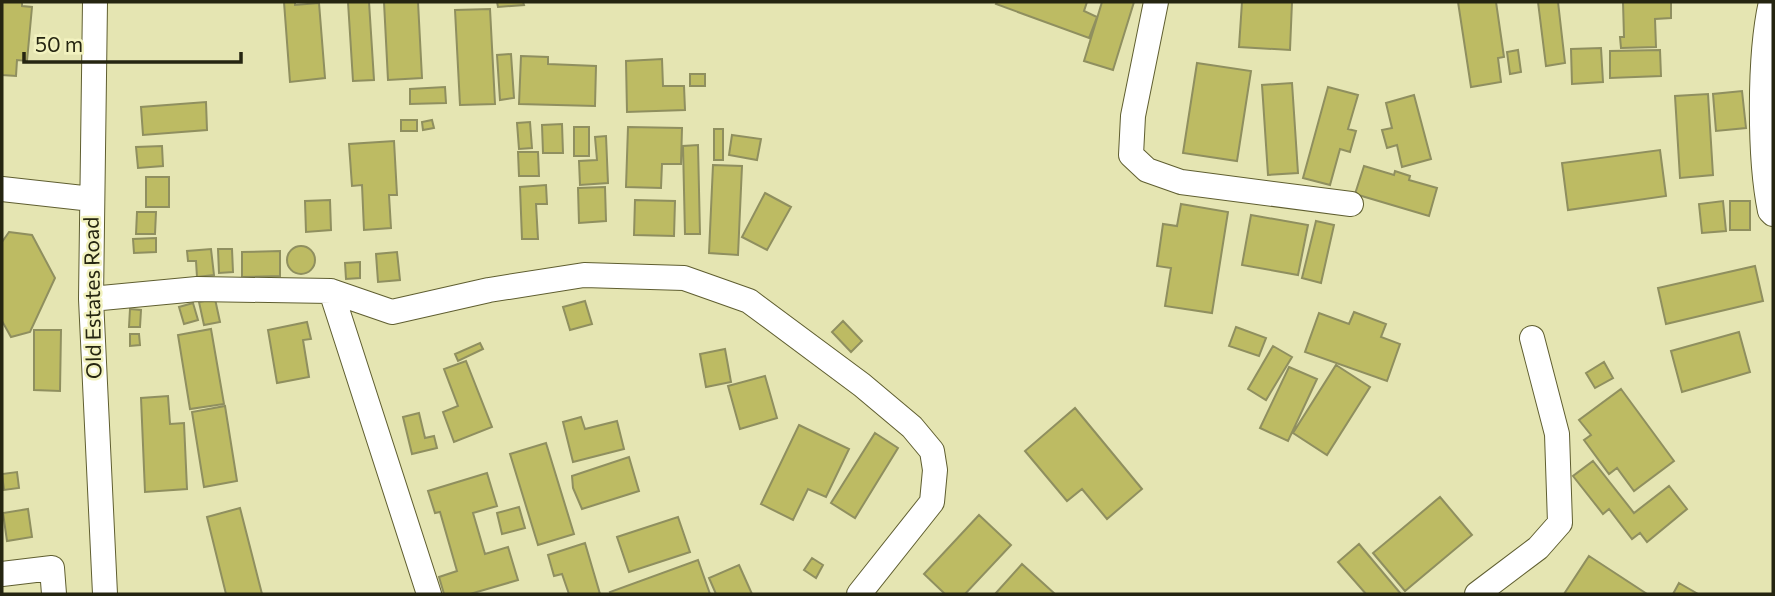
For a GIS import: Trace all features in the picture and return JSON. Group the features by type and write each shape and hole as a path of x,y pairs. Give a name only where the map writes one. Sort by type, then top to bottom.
{"street":[{"name":"Old Estates Road","path":"95,2 91,299 105,594"},
{"path":"1156,2 1133,116 1131,155 1147,170 1181,182 1351,204"},
{"path":"1771,2 1765,32 1764,183 1773,214"},
{"path":"2,188 92,198"},
{"path":"91,299 197,289 331,291 392,312 489,290 583,275 684,278 749,301 862,384 912,427 932,451 935,470 932,502 859,594"},
{"path":"331,291 429,594"},
{"path":"1477,594 1538,548 1560,523 1557,434 1532,338"},
{"path":"2,574 52,568 54,594"}],"building":[{"path":"2,2 22,2 22,6 32,7 27,61 17,60 16,76 2,75"},
{"path":"284,2 295,2 295,5 319,3 325,78 290,82"},
{"path":"348,2 369,2 374,80 353,81"},
{"path":"384,2 418,2 422,78 388,80"},
{"path":"497,2 523,2 524,5 498,7"},
{"path":"1087,2 1084,11 1097,17 1089,38 996,4"},
{"path":"1102,2 1134,2 1113,70 1084,61"},
{"path":"1242,2 1292,2 1290,50 1239,47"},
{"path":"1458,2 1496,2 1504,57 1498,58 1501,82 1471,87"},
{"path":"1538,2 1558,2 1565,63 1546,66"},
{"path":"1623,2 1671,2 1671,18 1655,19 1656,47 1621,48 1620,37 1624,37"},
{"path":"490,9 495,104 460,105 455,10"},
{"path":"1601,48 1603,82 1572,84 1571,49"},
{"path":"1518,50 1521,72 1510,74 1507,52"},
{"path":"1660,50 1661,76 1610,78 1610,51"},
{"path":"511,54 514,98 500,100 497,55"},
{"path":"521,56 548,57 548,64 596,66 595,106 519,104"},
{"path":"662,59 663,86 684,86 685,110 627,112 626,61"},
{"path":"1197,63 1251,71 1237,161 1183,153"},
{"path":"690,74 705,74 705,86 690,86"},
{"path":"1292,83 1298,173 1268,175 1262,85"},
{"path":"445,87 446,103 410,104 410,89"},
{"path":"1328,87 1358,95 1348,129 1356,131 1350,152 1340,149 1330,185 1303,178"},
{"path":"1742,91 1746,128 1716,131 1713,94"},
{"path":"1708,94 1713,175 1680,178 1675,96"},
{"path":"1414,95 1431,159 1402,167 1397,145 1387,148 1382,130 1392,128 1386,103"},
{"path":"206,102 207,130 143,135 141,107"},
{"path":"401,120 417,120 417,131 401,131"},
{"path":"432,120 434,128 423,130 422,122"},
{"path":"530,122 532,148 519,149 517,123"},
{"path":"562,124 563,153 543,153 542,125"},
{"path":"574,127 589,127 589,156 574,156"},
{"path":"628,127 682,128 681,164 662,164 661,188 626,187"},
{"path":"714,129 723,129 723,160 714,160"},
{"path":"732,135 761,139 757,160 729,155"},
{"path":"606,136 608,183 580,185 579,161 597,160 595,137"},
{"path":"394,141 397,195 389,195 391,228 364,230 362,185 352,186 349,144"},
{"path":"698,145 700,234 685,234 683,146"},
{"path":"162,146 163,166 138,168 136,147"},
{"path":"1660,150 1666,196 1568,210 1562,163"},
{"path":"518,152 538,152 539,176 519,176"},
{"path":"713,165 742,166 738,255 709,253"},
{"path":"1364,166 1394,175 1395,171 1410,176 1409,180 1437,188 1429,216 1355,194"},
{"path":"146,177 169,177 169,207 146,207"},
{"path":"546,185 547,204 536,204 538,239 522,239 520,187"},
{"path":"605,187 606,221 579,223 578,188"},
{"path":"765,193 791,207 767,250 742,237"},
{"path":"330,200 331,230 306,232 305,201"},
{"path":"635,200 675,201 674,236 634,235"},
{"path":"1723,201 1726,231 1702,233 1699,204"},
{"path":"1730,201 1750,201 1750,230 1730,230"},
{"path":"1181,204 1228,212 1212,313 1165,306 1171,268 1157,266 1163,224 1177,226"},
{"path":"137,212 156,212 155,234 136,234"},
{"path":"1251,215 1308,225 1298,275 1242,265"},
{"path":"1316,221 1334,225 1321,283 1302,278"},
{"path":"9,232 32,235 55,278 30,332 11,337 2,321 2,242"},
{"path":"156,238 156,252 134,253 133,239"},
{"path":"301,246 311,250 315,260 311,270 301,274 291,270 287,260 291,250"},
{"path":"211,249 214,275 197,277 196,261 188,261 187,251"},
{"path":"218,249 232,249 233,272 219,273"},
{"path":"280,251 280,276 242,277 242,252"},
{"path":"397,252 400,280 378,282 376,254"},
{"path":"360,262 360,278 346,279 345,263"},
{"path":"1755,266 1763,301 1666,324 1658,288"},
{"path":"215,299 220,322 204,325 199,302"},
{"path":"585,301 592,324 570,330 563,307"},
{"path":"193,303 198,320 184,324 179,307"},
{"path":"130,309 141,310 140,327 129,327"},
{"path":"1354,312 1386,324 1381,337 1400,344 1387,381 1305,352 1319,313 1349,324"},
{"path":"843,321 862,341 851,352 832,332"},
{"path":"307,322 311,339 303,340 309,377 277,383 268,330"},
{"path":"1236,327 1266,338 1259,356 1229,346"},
{"path":"211,329 224,404 190,409 178,335"},
{"path":"34,330 61,330 60,391 34,390"},
{"path":"1739,332 1750,372 1682,392 1671,351"},
{"path":"130,334 139,334 140,345 130,346"},
{"path":"480,343 483,349 458,361 455,354"},
{"path":"1273,346 1292,357 1266,400 1248,389"},
{"path":"725,349 731,382 706,387 700,354"},
{"path":"466,361 492,427 454,442 443,412 458,406 444,369"},
{"path":"1604,362 1613,378 1595,388 1586,373"},
{"path":"1336,365 1370,387 1327,455 1293,433"},
{"path":"1289,367 1317,379 1288,441 1260,428"},
{"path":"765,376 777,418 740,429 728,386"},
{"path":"1621,389 1674,461 1634,491 1617,468 1609,474 1584,440 1591,435 1579,420"},
{"path":"168,396 170,424 184,423 187,489 145,492 141,398"},
{"path":"225,406 237,481 204,487 192,412"},
{"path":"1075,408 1142,489 1107,519 1082,489 1067,501 1025,451"},
{"path":"419,413 425,438 434,436 437,448 412,454 403,417"},
{"path":"581,417 585,429 617,421 624,449 573,462 563,422"},
{"path":"799,425 849,449 826,497 808,489 793,520 761,504"},
{"path":"875,433 898,448 855,518 831,503"},
{"path":"546,443 574,534 538,545 510,454"},
{"path":"629,457 639,491 582,509 573,488 572,476"},
{"path":"1593,461 1634,513 1669,486 1687,509 1647,542 1640,533 1632,539 1609,509 1603,514 1573,476"},
{"path":"17,472 19,488 4,490 2,474"},
{"path":"487,473 497,506 473,513 485,554 508,547 518,580 470,594 444,594 439,577 457,571 440,512 435,513 428,491"},
{"path":"1440,497 1472,535 1405,591 1373,553"},
{"path":"519,507 525,528 502,534 497,513"},
{"path":"240,508 262,594 226,594 207,517"},
{"path":"28,509 32,537 7,541 3,513"},
{"path":"979,515 1011,545 965,594 945,594 924,574"},
{"path":"678,517 690,552 629,572 617,537"},
{"path":"585,543 600,594 569,594 562,574 554,576 548,555"},
{"path":"1359,544 1401,594 1366,594 1338,562"},
{"path":"1589,556 1647,594 1564,594"},
{"path":"812,558 823,565 816,578 804,570"},
{"path":"698,560 710,594 610,592"},
{"path":"1022,564 1055,594 995,594"},
{"path":"739,565 752,594 716,594 709,578"},
{"path":"1679,583 1698,594 1673,594"}]}
